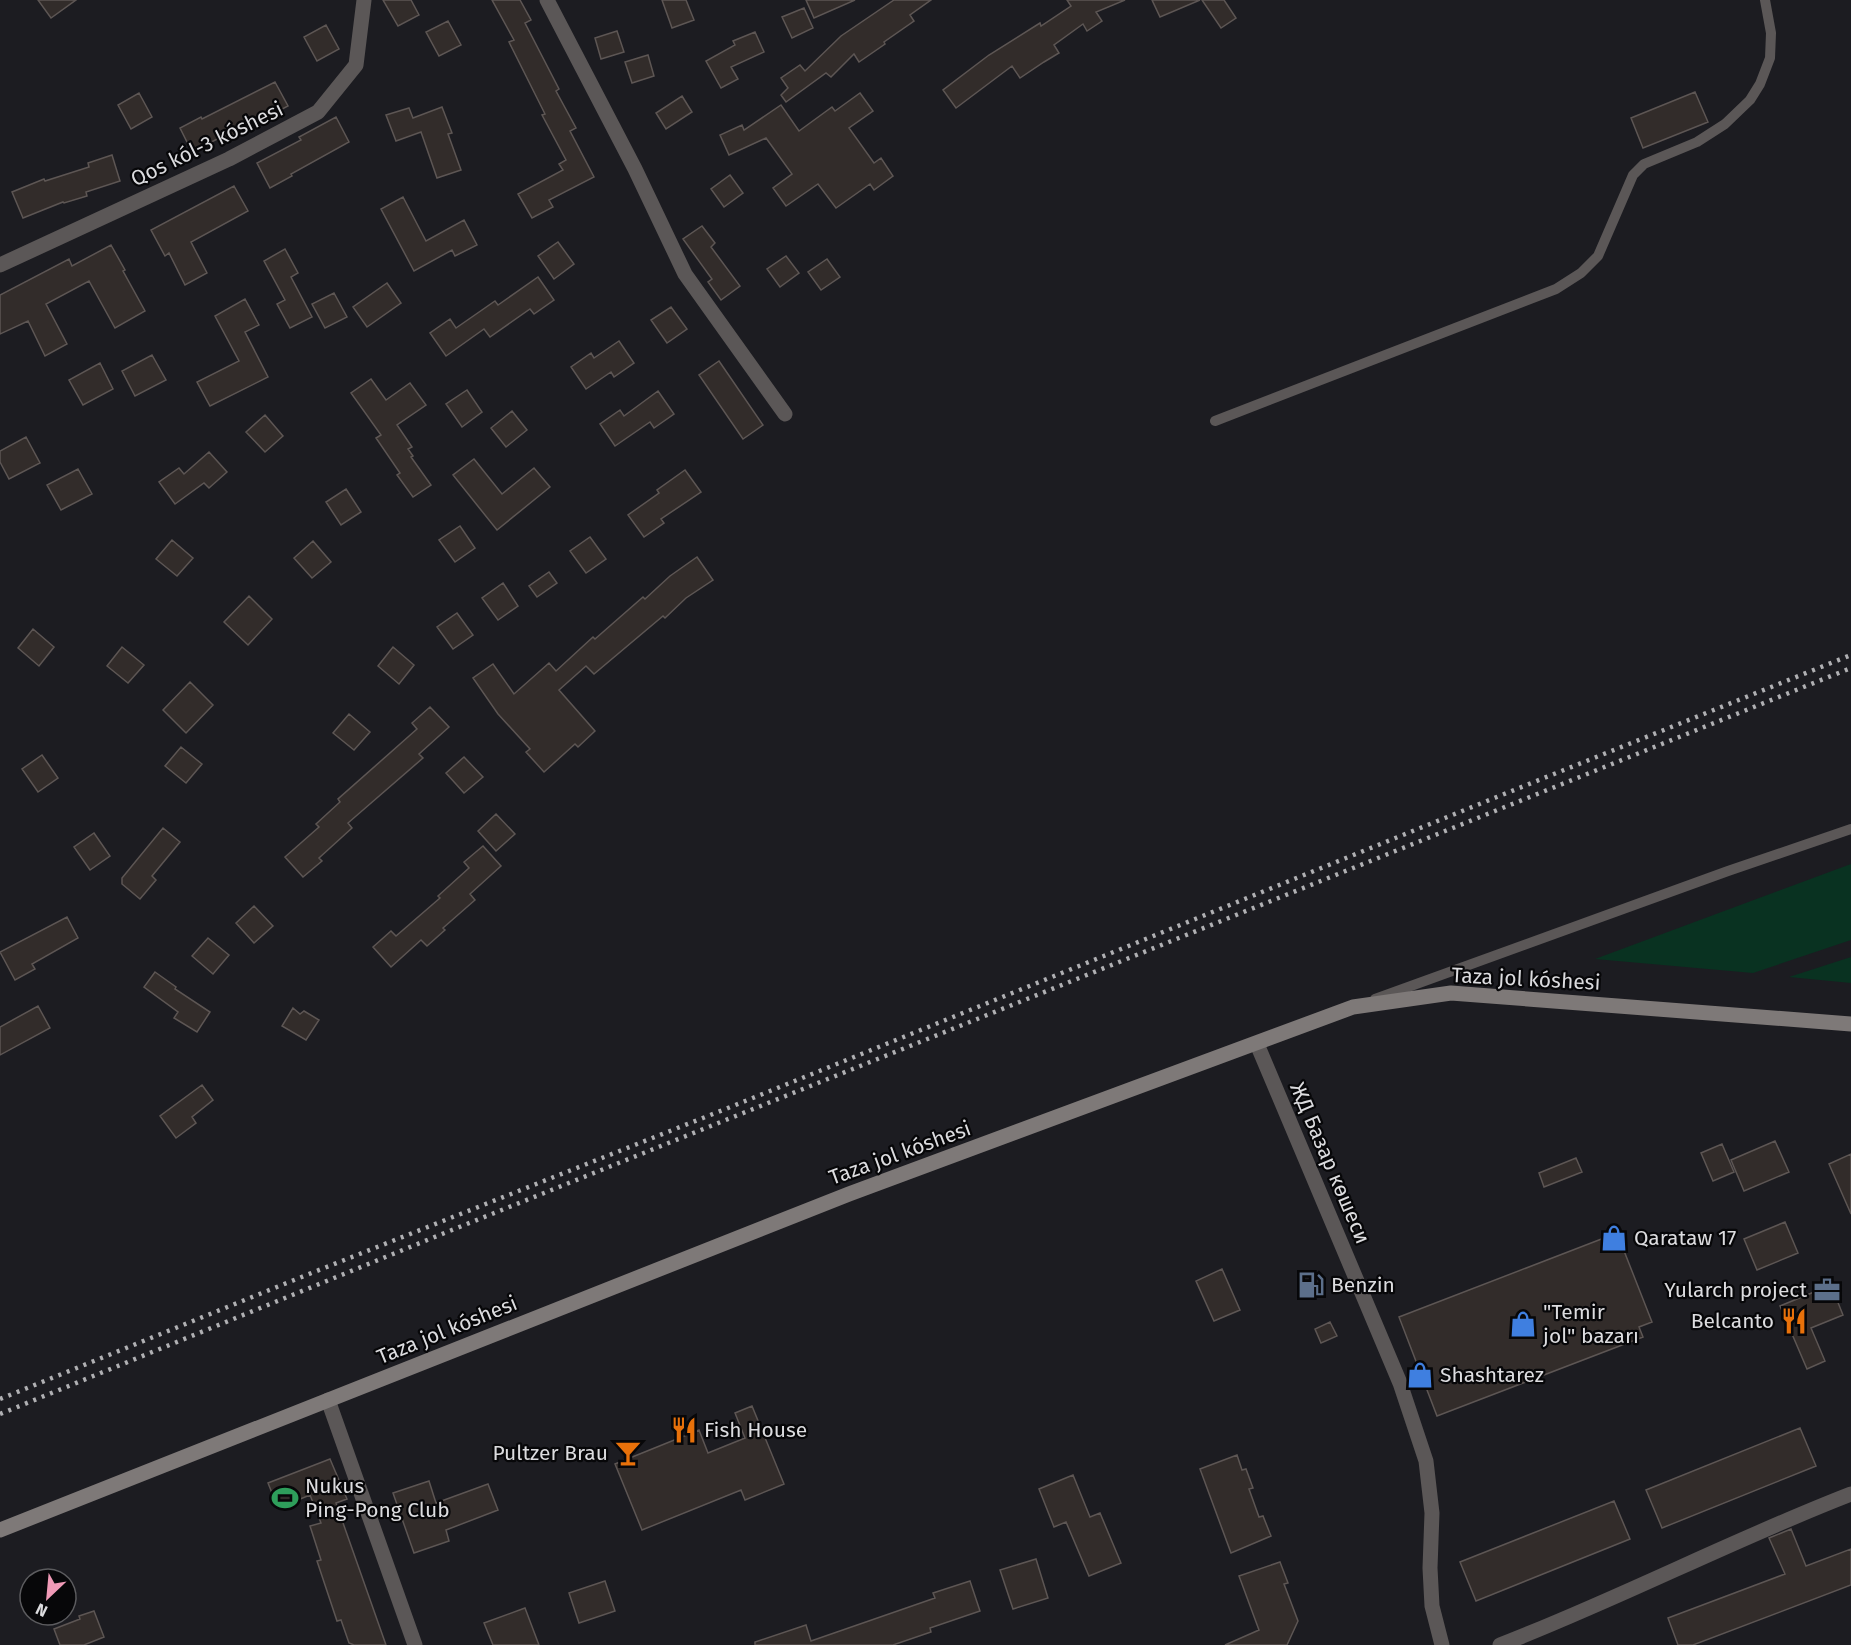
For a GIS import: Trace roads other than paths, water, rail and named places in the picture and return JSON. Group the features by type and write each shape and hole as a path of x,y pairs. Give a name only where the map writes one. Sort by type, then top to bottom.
{"main road":[{"name":"Taza jol kóshesi","path":"0,1530 849,1194 1353,1007 1451,993 1851,1024"}],"street":[{"name":"Qos kól-3 kóshesi","path":"0,265 229,159 318,112 356,65 364,0"},
{"path":"547,0 635,169 685,274 785,414"},
{"name":"ЖД Базар көшеси","path":"1257,1044 1400,1383 1426,1461 1432,1513 1430,1568 1432,1606 1442,1645"},
{"path":"327,1400 415,1645"},
{"path":"1500,1645 1565,1620 1662,1575 1851,1494"}],"lane":[{"path":"1215,421 1556,289 1581,273 1598,256 1633,175 1644,164 1697,142 1725,124 1750,100 1760,84 1770,58 1771,33 1765,0"},
{"path":"1353,1007 1728,871 1851,830"}],"railway":[{"path":"0,1399 1851,655"},
{"path":"0,1414 1851,668"}],"place":[{"name":"Qarataw 17","path":"1614,1238"},
{"name":"Benzin","path":"1311,1285"},
{"name":"Yularch project","path":"1827,1290"},
{"name":"Belcanto","path":"1794,1321"},
{"name":"\"Temir jol\" bazarı","path":"1523,1324"},
{"name":"Shashtarez","path":"1420,1375"},
{"name":"Fish House","path":"684,1430"},
{"name":"Pultzer Brau","path":"628,1453"},
{"name":"Nukus Ping-Pong Club","path":"285,1498"}]}
